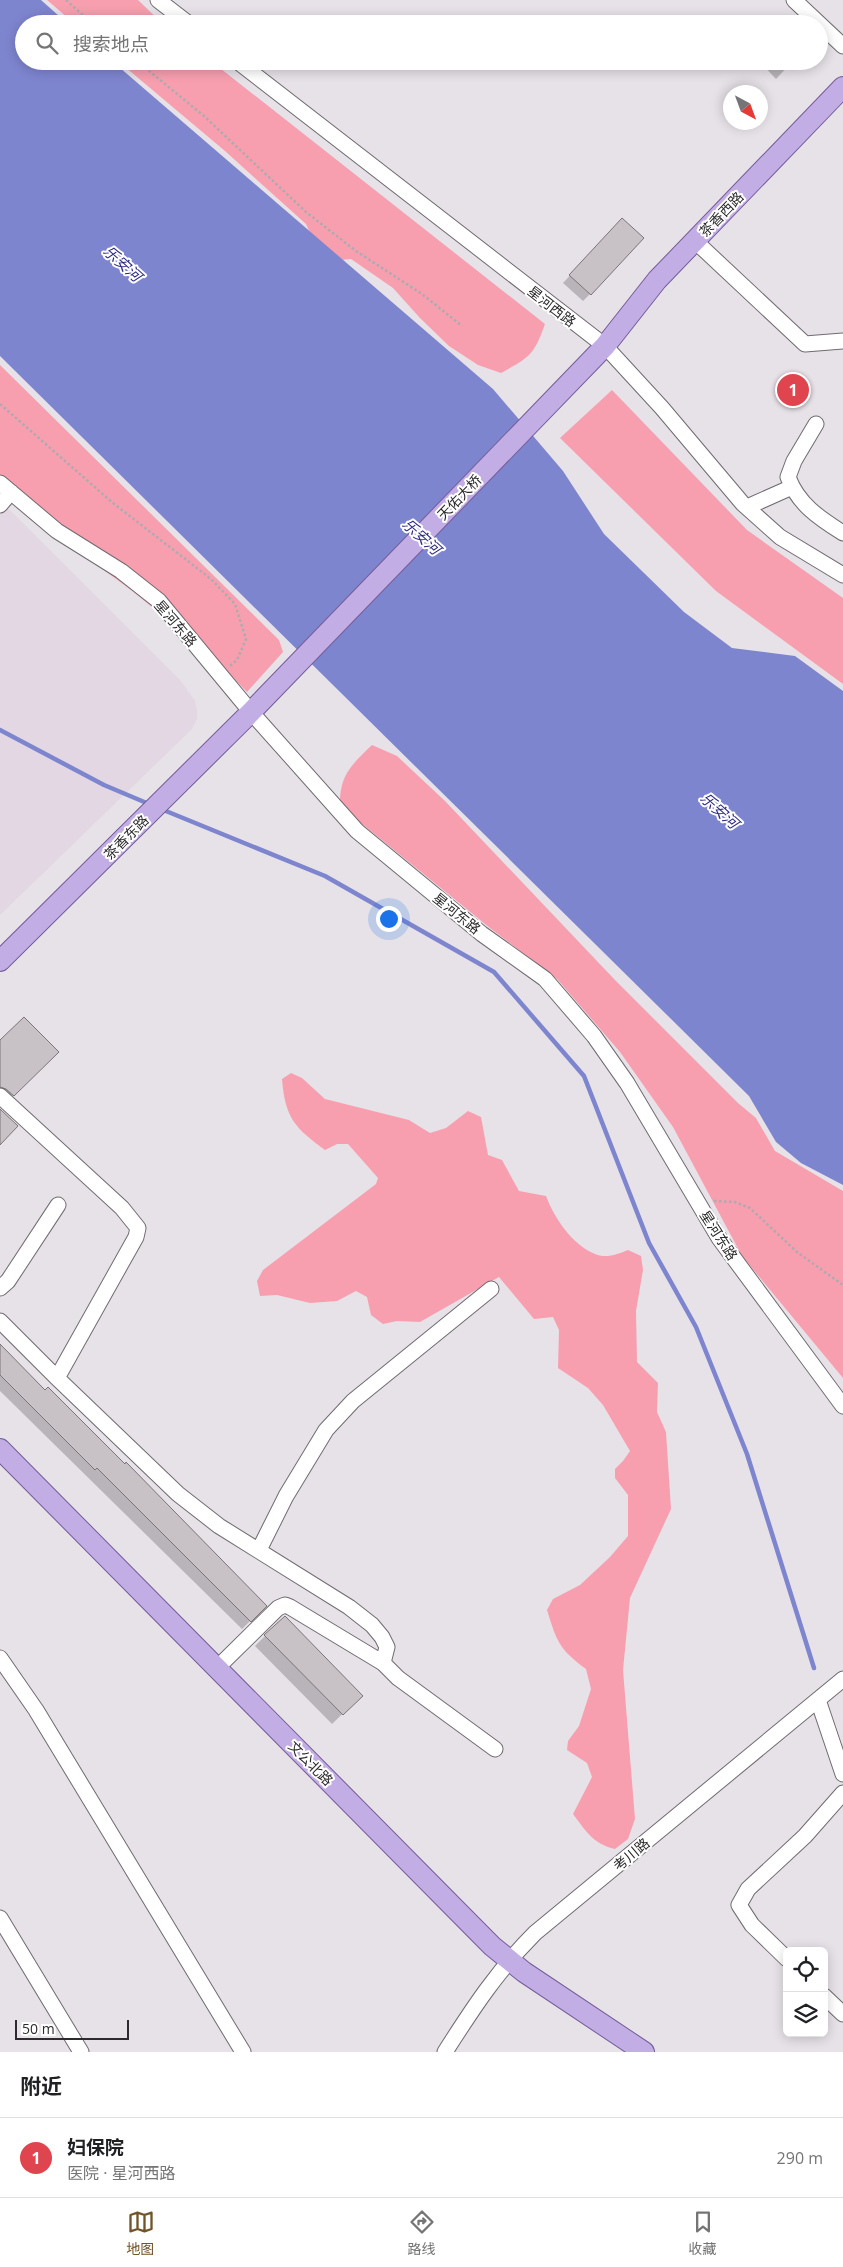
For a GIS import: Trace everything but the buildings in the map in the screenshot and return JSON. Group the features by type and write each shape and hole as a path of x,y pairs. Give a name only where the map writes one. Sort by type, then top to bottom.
{"main road":[{"name":"茶香西路","path":"605,346 657,280 843,87"},
{"name":"天佑大桥","path":"251,712 605,346"},
{"name":"茶香东路","path":"0,961 251,712"},
{"name":"文公北路","path":"0,1449 508,1960 644,2052"}],"street":[{"path":"158,0 177,15"},
{"path":"794,0 810,15"},
{"path":"828,32 843,46"},
{"name":"星河西路","path":"249,70 605,346 748,507 780,537 843,575"},
{"path":"695,241 805,344 843,341"},
{"path":"816,424 794,461 788,476 792,487 804,504 843,533"},
{"path":"0,505 6,487"},
{"name":"星河东路","path":"6,487 57,531 121,571 159,601 251,712 357,831 482,934 545,980 594,1036 627,1083 718,1238 843,1406"},
{"path":"748,507 792,487"},
{"path":"0,1096 122,1208 138,1228 136,1238 56,1378"},
{"path":"0,1288 12,1275 58,1205"},
{"path":"259,1550 286,1496 326,1430 353,1401 491,1289"},
{"path":"0,1321 56,1378 178,1494 219,1526 349,1607 372,1625 382,1637 387,1647 383,1663"},
{"path":"217,1668 278,1608 284,1605 301,1612 383,1663 398,1678 495,1749"},
{"path":"0,1658 36,1710 243,2052"},
{"name":"考川路","path":"445,2052 479,1998 508,1960 535,1933 843,1679"},
{"path":"818,1700 843,1774"},
{"path":"783,1955 752,1925 740,1905 748,1889 805,1836 843,1793"},
{"path":"0,1918 80,2052"},
{"path":"828,2000 843,2014"}],"path":[{"path":"66,0 83,15"},
{"path":"148,70 204,116 306,212 356,251 422,294 462,326"},
{"path":"0,404 113,503 211,579 235,604 246,639 237,660 220,675"},
{"path":"698,1202 735,1202 750,1208 797,1252 843,1285"}],"shaded area":[{"path":"47,0 138,0 154,15 64,15"},
{"path":"129,70 222,70 545,324 534,349 525,359 501,373 478,365 449,346 393,288 351,259 331,261 316,246 306,224 225,151"},
{"path":"0,365 279,640 283,652 247,692 211,655 131,590 29,515 0,486"},
{"path":"612,390 747,530 843,598 843,684 716,591 560,438"},
{"path":"0,500 180,680 195,701 197,719 192,729 0,915"},
{"path":"372,745 397,756 445,801 615,980 738,1103 756,1118 775,1151 843,1191 843,1378 742,1256 673,1127 620,1052 557,979 490,928 340,806 344,779 352,765"},
{"path":"291,1073 302,1078 325,1099 409,1120 430,1133 446,1128 468,1111 481,1117 488,1155 502,1160 519,1191 546,1196 565,1230 579,1244 595,1254 603,1256 628,1250 641,1256 643,1270 636,1311 637,1362 658,1383 657,1412 666,1432 671,1509 630,1598 623,1670 635,1819 628,1839 615,1849 595,1840 573,1814 592,1777 587,1763 567,1750 568,1741 579,1726 591,1689 586,1669 570,1656 560,1644 547,1610 553,1599 580,1585 610,1557 628,1536 628,1495 615,1478 615,1469 630,1451 603,1405 588,1388 558,1368 559,1330 553,1317 534,1319 499,1277 420,1322 397,1321 383,1324 371,1315 367,1297 356,1291 337,1301 310,1303 277,1295 260,1296 257,1281 263,1270 376,1184 378,1178 348,1144 337,1144 325,1150 306,1135 293,1121 283,1092 282,1079"}],"water":[{"name":"乐安河","path":"0,0 41,0 58,15 15,15 15,70 122,70 493,389 563,471 604,534 684,612 732,648 795,656 843,691 843,1185 801,1163 776,1142 749,1096 0,356"}],"waterway":[{"path":"0,730 104,785 149,804"},
{"path":"161,809 325,876 494,972 584,1076 649,1243 696,1327 747,1454 814,1668"}],"place":[{"name":"妇保院","path":"793,390"}]}
